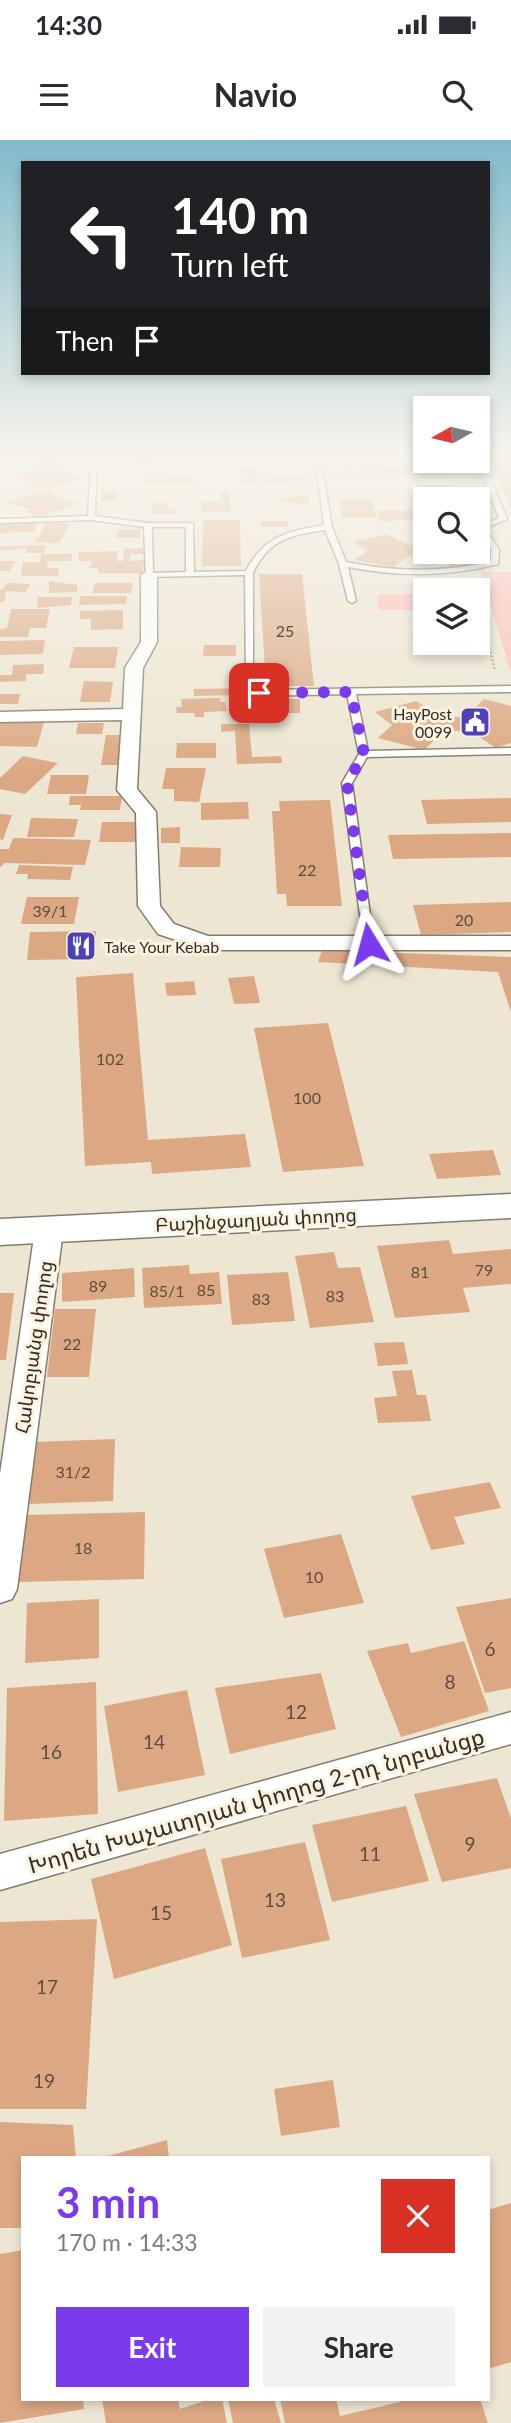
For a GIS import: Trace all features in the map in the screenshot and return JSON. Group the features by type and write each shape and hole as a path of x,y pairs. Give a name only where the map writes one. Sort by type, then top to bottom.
{"main road":[{"name":"Բաշինջաղյան փողոց","path":"0,1232 511,1206"}],"street":[{"path":"149,575 149,642 134,668 127,790 146,813 150,863 149,906 166,929 206,943 511,943"},
{"path":"0,717 133,714"},
{"name":"Հակոբյանց փողոց","path":"0,1589 49,1230"},
{"name":"Խորեն Խաչատրյան փողոց 2-րդ նրբանցք","path":"0,1872 511,1728"}],"lane":[{"path":"149,562 149,575 249,573"},
{"path":"190,562 190,573"},
{"path":"253,562 249,573 249,686 259,693 511,689"},
{"path":"352,601 343,564 401,573 463,572 495,562"},
{"path":"351,692 364,754 347,783 369,944"},
{"path":"364,754 511,751"}],"path":[{"path":"490,648 495,669"}],"shaded area":[{"path":"481,572 511,572 511,670 490,602 490,578 483,578"},
{"path":"377,594 413,594 413,610 379,610"}],"building":[{"path":"0,562 15,562 10,571 0,571"},
{"path":"23,562 48,562 47,568 59,568 58,576 21,576"},
{"path":"93,562 144,562 143,573 98,573 98,568 88,568"},
{"path":"202,562 241,562 241,566 202,566"},
{"path":"363,562 401,562 393,567"},
{"path":"259,574 302,574 314,686 266,686"},
{"path":"49,581 77,585 77,592 49,593"},
{"path":"8,583 30,584 26,592 6,591 4,602 0,602 0,591"},
{"path":"95,583 133,583 131,593 92,593"},
{"path":"80,596 127,596 126,604 79,605"},
{"path":"38,597 72,597 71,605 37,608"},
{"path":"11,609 50,609 46,628 30,628 28,637 0,637 0,629 7,628"},
{"path":"123,610 123,629 91,630 91,619 80,619 80,611"},
{"path":"45,640 43,654 0,655 0,641"},
{"path":"204,645 236,645 236,656 203,656"},
{"path":"74,647 118,647 115,668 69,668"},
{"path":"44,664 43,674 26,674 26,681 0,682 0,675 12,675 13,665"},
{"path":"84,681 113,682 110,702 80,702"},
{"path":"241,688 241,695 194,696 194,689"},
{"path":"0,694 20,694 18,704 0,704"},
{"path":"268,697 270,713 254,714 251,698"},
{"path":"220,698 221,702 225,702 227,711 204,712 204,717 195,717 194,713 177,713 176,707 182,707 181,699"},
{"path":"272,699 300,699 300,713 273,713"},
{"path":"484,699 511,706 511,743 496,748 470,731 444,731 424,750 378,738 392,725 375,712 416,701 441,717 466,717"},
{"path":"0,721 44,722 37,747 0,746"},
{"path":"78,723 104,723 102,734 76,734"},
{"path":"221,724 249,724 252,757 281,756 282,763 237,764 235,731 221,732"},
{"path":"106,735 128,735 124,765 101,765"},
{"path":"177,743 216,743 216,758 176,758"},
{"path":"23,756 58,763 25,794 0,789 0,778"},
{"path":"166,768 206,768 199,802 174,801 174,789 162,789"},
{"path":"51,775 89,775 86,794 47,794"},
{"path":"70,796 122,796 120,810 80,810 81,805 69,805"},
{"path":"511,798 511,822 427,824 421,800"},
{"path":"330,800 342,906 287,906 286,894 277,894 272,811 280,811 279,801"},
{"path":"248,802 249,819 201,820 201,803"},
{"path":"0,814 12,815 3,840 0,839"},
{"path":"31,818 78,819 74,837 27,837"},
{"path":"102,822 140,822 138,842 99,842"},
{"path":"180,827 180,843 161,843 161,828"},
{"path":"511,833 511,857 393,859 388,835"},
{"path":"13,838 91,840 85,865 5,863 0,867 0,849 9,849"},
{"path":"181,847 221,848 220,867 179,867"},
{"path":"19,865 73,867 70,880 27,879 28,874 16,874"},
{"path":"27,897 79,897 74,924 21,924"},
{"path":"511,902 511,932 421,935 413,905"},
{"path":"96,931 95,959 27,960 30,932"},
{"path":"322,950 511,957 511,1012 498,972 318,962"},
{"path":"133,973 148,1140 245,1134 251,1167 152,1174 151,1162 85,1166 76,977"},
{"path":"254,976 260,1003 234,1004 228,978"},
{"path":"194,981 196,995 167,996 165,983"},
{"path":"328,1023 364,1166 283,1172 254,1028"},
{"path":"493,1150 501,1175 437,1179 429,1154"},
{"path":"449,1240 453,1254 511,1249 511,1284 463,1288 470,1312 395,1318 377,1246"},
{"path":"334,1252 338,1268 360,1267 374,1322 310,1328 295,1256"},
{"path":"189,1265 190,1274 219,1272 222,1304 144,1308 142,1268"},
{"path":"134,1268 135,1297 62,1302 62,1273"},
{"path":"288,1272 295,1321 232,1325 227,1275"},
{"path":"0,1293 14,1293 6,1360 0,1360"},
{"path":"55,1309 96,1309 89,1377 47,1377"},
{"path":"404,1342 408,1364 378,1366 374,1343"},
{"path":"412,1370 417,1395 426,1395 431,1421 378,1423 374,1398 397,1396 392,1371"},
{"path":"115,1439 113,1501 29,1504 34,1442"},
{"path":"490,1482 501,1508 454,1517 465,1544 431,1550 411,1496"},
{"path":"145,1512 144,1579 19,1582 25,1515"},
{"path":"341,1534 364,1603 284,1618 264,1549"},
{"path":"511,1598 511,1688 485,1693 456,1607"},
{"path":"99,1599 99,1658 25,1663 27,1603"},
{"path":"464,1641 489,1711 401,1737 367,1651 408,1643 411,1653"},
{"path":"321,1673 336,1729 230,1754 215,1688"},
{"path":"96,1682 98,1814 4,1821 7,1688"},
{"path":"187,1690 205,1775 118,1792 104,1706"},
{"path":"497,1778 511,1818 511,1868 442,1882 414,1794"},
{"path":"406,1806 429,1881 332,1902 312,1825"},
{"path":"305,1842 330,1940 242,1958 221,1859"},
{"path":"205,1848 232,1945 114,1979 91,1879"},
{"path":"97,1919 86,2109 0,2109 0,1922"},
{"path":"333,2080 340,2127 281,2136 274,2089"},
{"path":"0,2122 73,2125 76,2156 21,2156 21,2228 0,2228"},
{"path":"167,2140 169,2156 108,2156"},
{"path":"511,2203 511,2362 490,2368 490,2209"},
{"path":"21,2250 21,2401 83,2401 84,2409 0,2423 0,2254"},
{"path":"102,2401 178,2401 180,2409 204,2401 222,2401 227,2423 106,2423"},
{"path":"228,2401 275,2401 281,2423 233,2423"},
{"path":"280,2401 336,2401 340,2416 400,2401 481,2401 488,2423 285,2423"}],"place":[{"name":"HayPost 0099","path":"475,722"},
{"name":"Take Your Kebab","path":"81,946"}],"route":[{"path":"259,693 351,692 364,754 347,783 369,944"}]}
